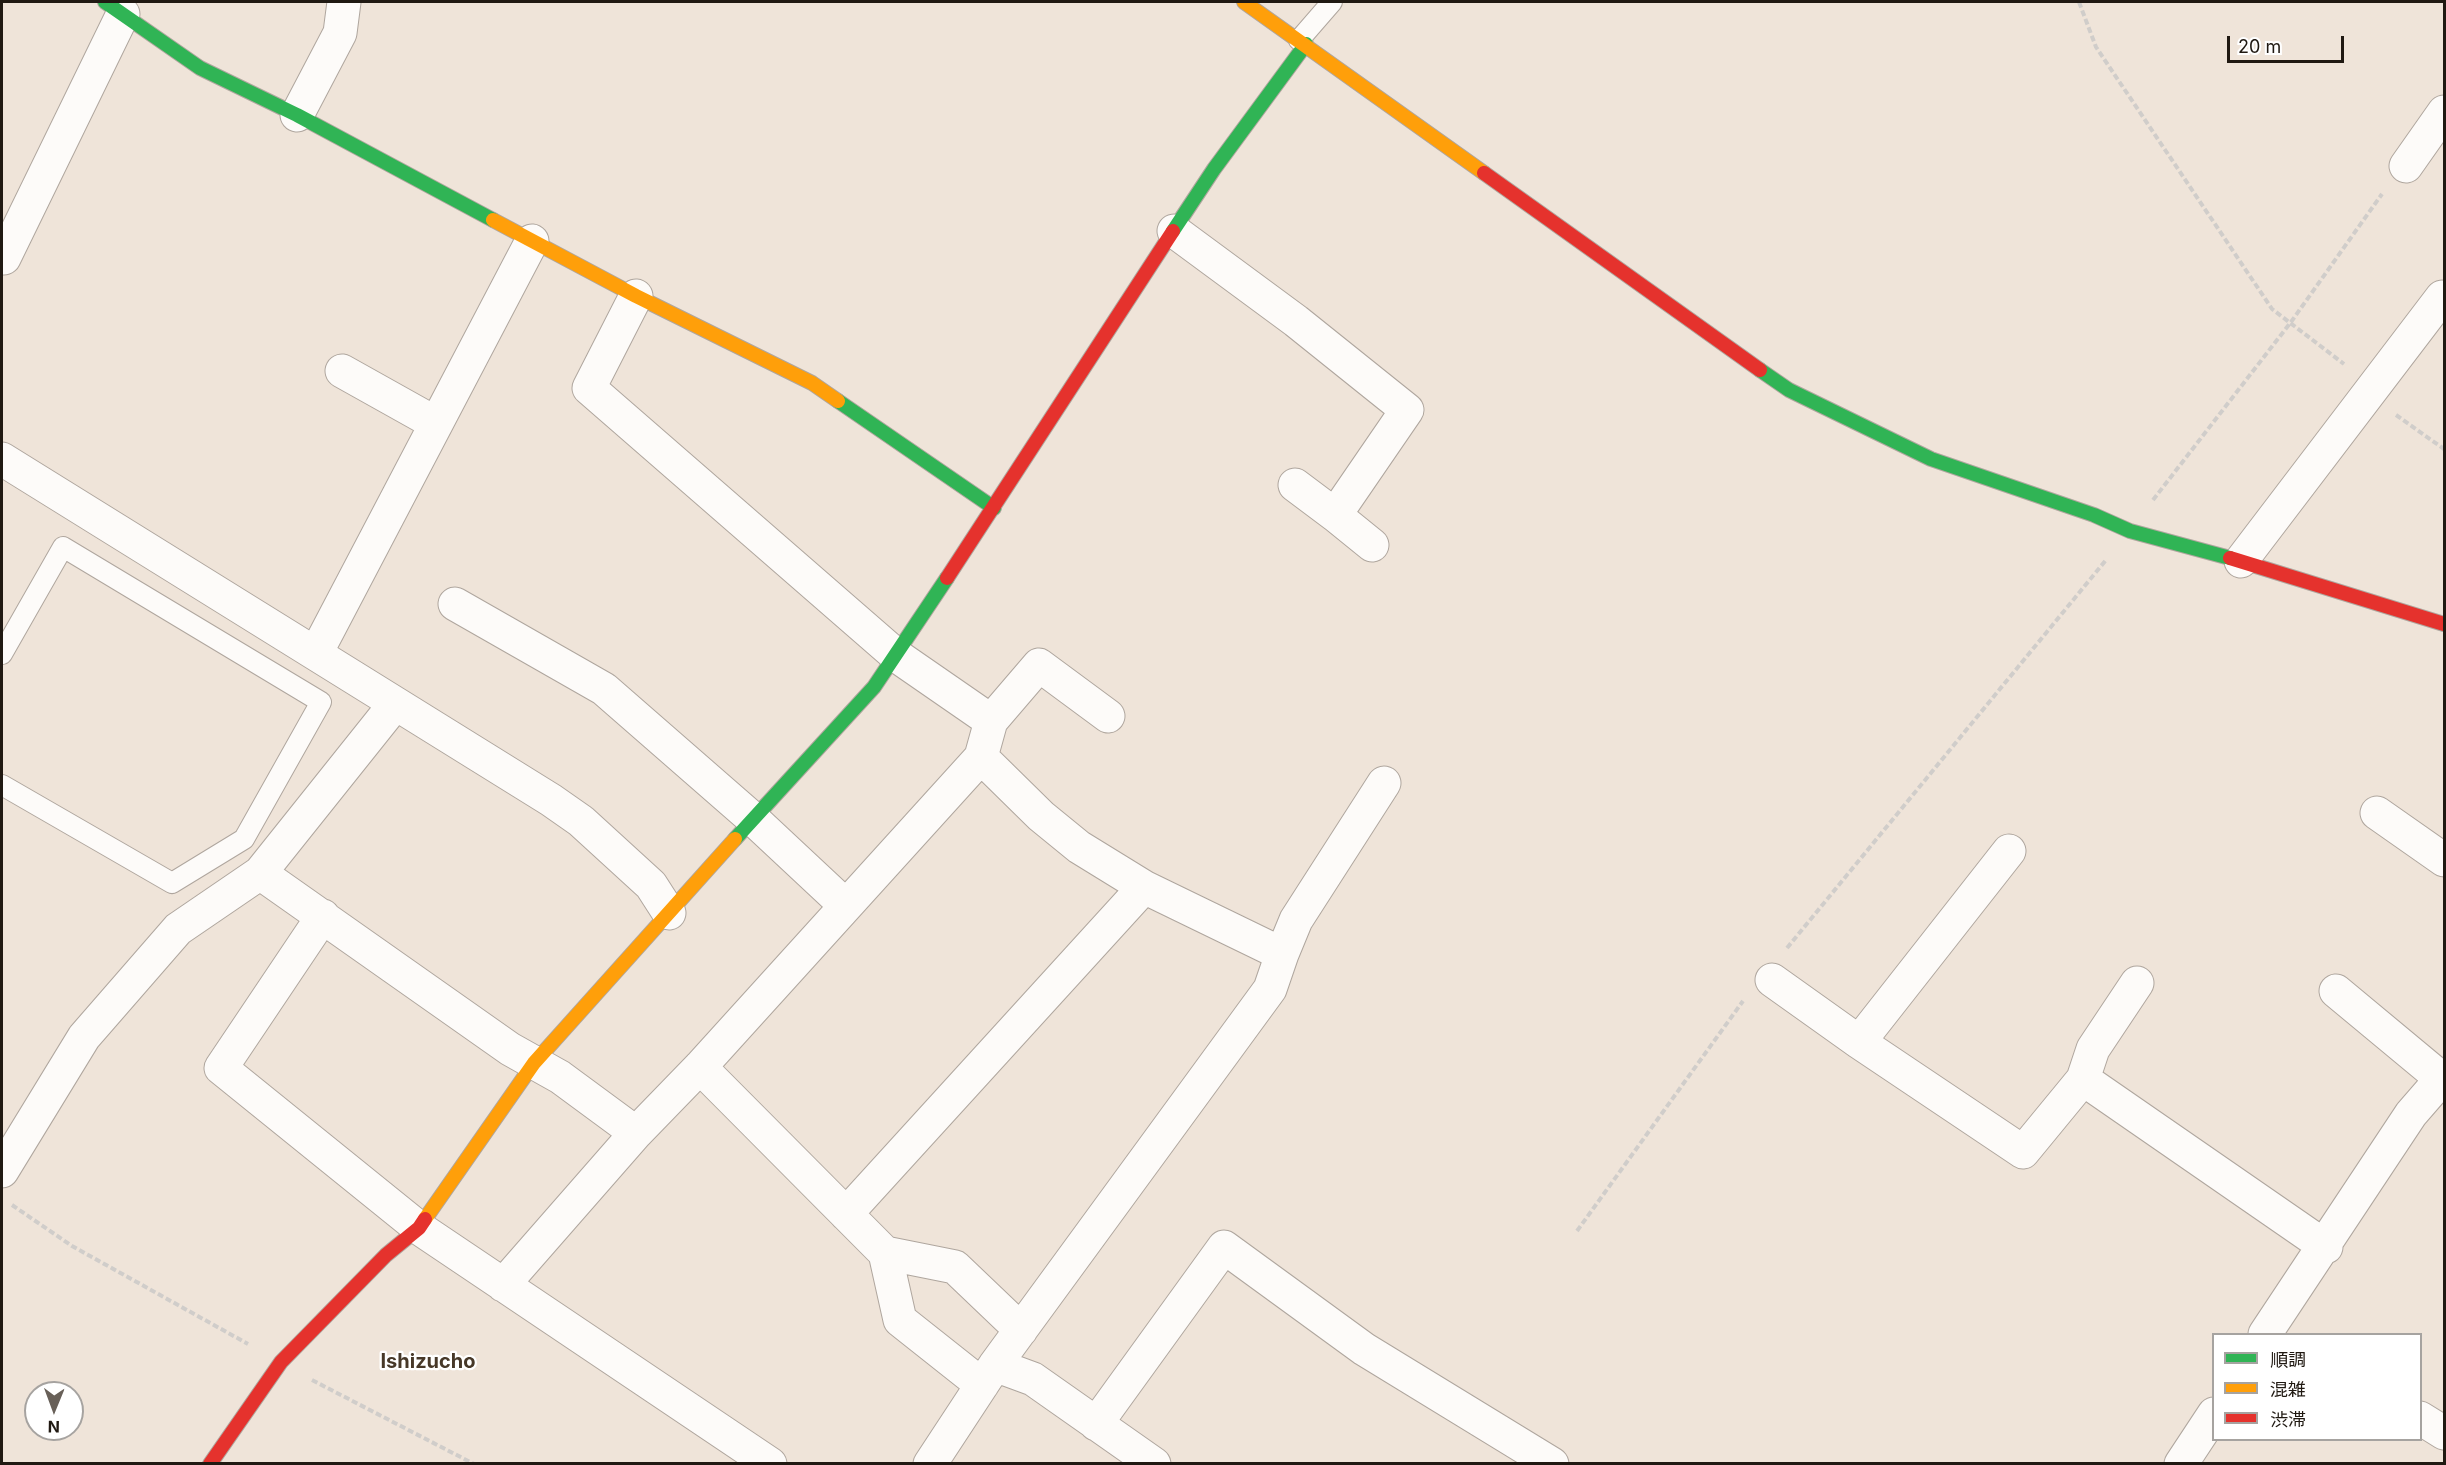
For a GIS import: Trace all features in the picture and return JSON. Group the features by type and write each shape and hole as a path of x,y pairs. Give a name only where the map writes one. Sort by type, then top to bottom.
{"street":[{"path":"297,115 340,33 344,2"},
{"path":"1244,2 1789,390 1931,459 2094,515 2130,531 2241,561 2445,624"},
{"path":"4,258 114,8 200,68 297,115 636,296 812,382 993,508"},
{"path":"210,1464 281,1362 386,1255 419,1228 534,1063 874,687 897,656 1214,169 1302,42"},
{"path":"2406,166 2445,112"},
{"path":"1174,231 1296,321 1407,410 1335,515"},
{"path":"316,653 531,241"},
{"path":"636,296 589,388 897,656 991,721"},
{"path":"2241,561 2442,297 2445,299"},
{"path":"342,371 435,423"},
{"path":"2,459 316,653 581,821 651,885 669,913"},
{"path":"1294,484 1372,545"},
{"path":"455,604 604,689 753,819 845,905"},
{"path":"503,1286 636,1133 700,1067 981,757 991,721 1039,665 1108,716"},
{"path":"2,1171 84,1037 178,929 261,873 395,705"},
{"path":"981,757 1041,816 1079,848 1144,887 1281,954"},
{"path":"930,1464 988,1375 1270,989 1281,954 1296,920 1384,783"},
{"path":"2377,813 2445,860"},
{"path":"1859,1042 2009,851"},
{"path":"261,873 510,1049 560,1077 636,1133"},
{"path":"846,1214 1144,887"},
{"path":"323,916 221,1068 419,1228 771,1464"},
{"path":"1772,980 1859,1042 2023,1152 2083,1079 2093,1049 2137,983"},
{"path":"2276,1331 2326,1247 2411,1114 2443,1077 2336,992"},
{"path":"700,1067 885,1253 900,1320 988,1375 1033,1379 1154,1464"},
{"path":"2083,1079 2326,1247"},
{"path":"1096,1424 1224,1247 1364,1349 1552,1464"},
{"path":"885,1253 955,1267 1021,1330"},
{"path":"2181,1464 2212,1417"},
{"path":"2422,1419 2445,1433"}],"lane":[{"path":"1302,42 1332,2"},
{"path":"2,654 63,547 321,702 244,839 172,883 2,785"}],"path":[{"path":"2079,2 2096,47 2272,309 2343,362 2368,394 2445,449"},
{"path":"1577,1231 1739,1004 1772,980 1788,944 2130,531 2291,322 2386,189 2406,166"},
{"path":"10,1205 72,1246 312,1380 474,1464"}],"traffic: fast":[{"path":"105,2 200,68 297,115 493,220"},
{"path":"1173,231 1214,169 1306,44"},
{"path":"1760,370 1789,390 1931,459 2094,515 2130,531 2230,558"},
{"path":"838,401 994,508"},
{"path":"735,839 874,687 947,578"}],"traffic: slow":[{"path":"1244,2 1484,173"},
{"path":"493,220 636,296 812,383 838,401"},
{"path":"425,1219 534,1063 735,839"}],"traffic: jam":[{"path":"1484,173 1760,370"},
{"path":"947,578 1173,231"},
{"path":"2230,558 2444,624"},
{"path":"210,1464 281,1362 386,1255 419,1228 425,1219"}],"district":[{"name":"Ishizucho","path":"428,1362"}]}
